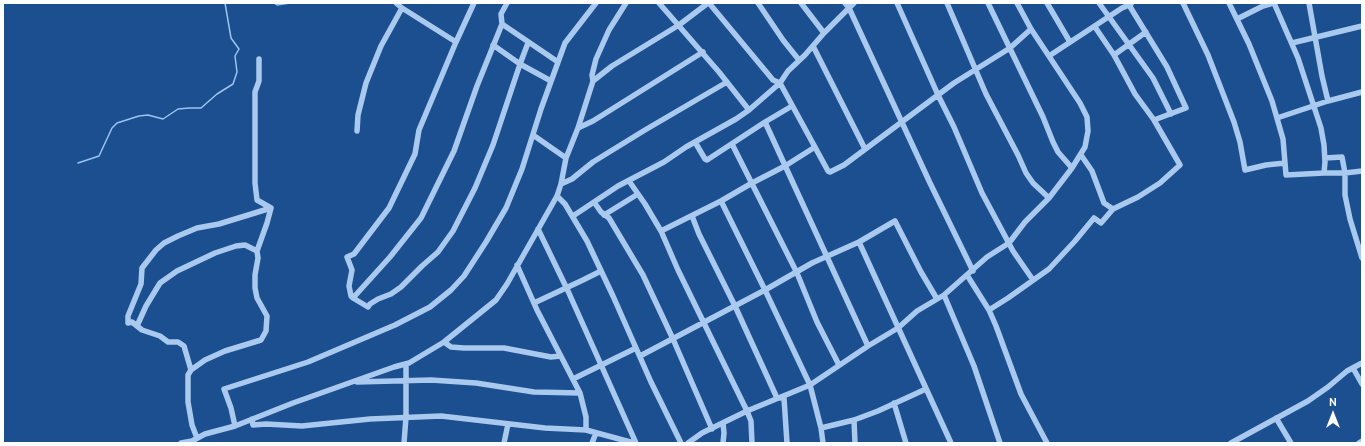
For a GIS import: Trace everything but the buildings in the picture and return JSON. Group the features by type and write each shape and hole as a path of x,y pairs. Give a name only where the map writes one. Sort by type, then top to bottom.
{"street":[{"path":"396,3 456,42"},
{"path":"474,3 419,130 415,154 389,208 354,254 347,257 352,270 349,286 351,296 353,298 368,307 378,298 391,294 401,287 438,252 453,231 475,188 493,145 528,43"},
{"path":"353,298 390,257 421,218 454,151 502,24 501,14 508,3"},
{"path":"235,426 231,408 224,389 308,362 395,325 430,307 451,290 468,269 506,208 522,169 565,43 596,3"},
{"path":"181,443 192,441 235,426 351,382 406,364 444,342 496,300 507,284 557,196 566,158 578,128 593,81 592,75 596,59 609,30 626,3"},
{"path":"660,3 703,52 749,110"},
{"path":"593,81 612,66 679,25 708,3 773,80 780,83 828,171 830,172 844,165 954,83 1010,48 1031,29"},
{"path":"758,3 783,40 799,60"},
{"path":"801,3 824,33"},
{"path":"573,216 618,186 630,181 749,110 780,83 788,71 813,46 847,6 854,3"},
{"path":"897,3 954,127 982,193 1012,251 1033,280"},
{"path":"947,3 986,94 1026,173 1033,183 1049,198"},
{"path":"988,3 1043,117 1058,152 1072,168"},
{"path":"688,443 702,433 747,411 810,385 868,346 898,328 917,311 944,295 987,258 1009,243 1025,222 1049,198 1072,168 1085,147 1088,131 1087,117 1080,103 1031,29 1017,3"},
{"path":"1047,3 1070,42"},
{"path":"1099,3 1153,78 1171,114"},
{"path":"1183,3 1208,55 1234,122 1240,142 1245,170 1266,165 1285,163"},
{"path":"1229,3 1261,71 1272,100 1283,139 1286,175 1362,171"},
{"path":"1237,19 1263,6 1274,3 1298,58 1321,128 1325,158 1324,173"},
{"path":"1309,3 1328,101"},
{"path":"1049,56 1122,8 1131,4 1170,72 1186,108 1154,120"},
{"path":"847,6 972,271"},
{"path":"357,131 358,115 366,83 381,46 402,8"},
{"path":"502,24 558,62"},
{"path":"1292,43 1362,26"},
{"path":"989,310 1049,269 1094,218 1101,223 1113,209 1138,197 1160,183 1180,165 1154,120 1136,94 1114,55 1095,27"},
{"path":"1114,55 1146,32"},
{"path":"493,46 520,64 551,81"},
{"path":"813,46 865,149"},
{"path":"578,128 593,121 703,52"},
{"path":"260,59 259,81 255,92 254,184 257,200 271,208"},
{"path":"561,184 572,179 593,162 645,130 727,82"},
{"path":"1277,118 1328,101 1362,92"},
{"path":"695,142 707,160 792,106"},
{"path":"765,122 868,346"},
{"path":"533,135 566,158"},
{"path":"732,144 797,273 815,316 839,365"},
{"path":"661,231 721,201 752,182 785,166 815,147"},
{"path":"1081,155 1092,171 1104,203 1113,209"},
{"path":"1325,158 1342,157 1346,173 1346,195 1349,213 1362,258"},
{"path":"630,181 661,231 747,411 751,421 752,443"},
{"path":"604,215 638,194"},
{"path":"557,196 565,204 587,241 681,443"},
{"path":"721,201 810,385 821,428 823,443"},
{"path":"594,202 604,215 609,218 643,275 674,339 712,428"},
{"path":"197,438 192,425 188,402 187,380 191,370 206,360 225,351 262,340 266,331 267,316 257,298 255,275 258,258 257,251 271,208"},
{"path":"191,370 184,346 178,342 168,342 160,336 142,330 132,322 128,323 128,316 141,284 142,268 156,250 171,239 197,228 226,222 271,208"},
{"path":"692,216 705,247 777,398"},
{"path":"640,356 797,273 812,263 859,242 895,221 921,272 937,299"},
{"path":"538,229 602,364 635,443"},
{"path":"859,242 952,443"},
{"path":"137,326 146,306 160,283 177,271 215,253 236,246 245,245 257,251"},
{"path":"517,265 560,356 580,393 586,417 586,430"},
{"path":"534,303 601,271"},
{"path":"967,275 989,310 1021,394 1047,443"},
{"path":"944,295 974,366 1000,443"},
{"path":"444,342 451,347 504,348 551,357 560,356"},
{"path":"573,378 636,348"},
{"path":"1231,443 1308,401 1347,371 1362,363"},
{"path":"404,443 406,417 406,364"},
{"path":"1353,368 1362,384"},
{"path":"351,382 406,380 476,383 534,392 580,393"},
{"path":"821,428 854,420 926,389"},
{"path":"777,398 784,398 787,443"},
{"path":"894,404 906,443"},
{"path":"252,419 253,425 266,424 302,426 370,419 441,416 508,424 586,430 635,443"},
{"path":"1276,418 1291,443"},
{"path":"854,420 855,443"},
{"path":"722,443 724,433 723,423"},
{"path":"504,443 508,424"},
{"path":"592,443 596,433"}],"waterway":[{"path":"78,163 99,156 112,128 117,123 139,116 148,115 163,119 178,109 201,108 217,94 233,84 237,72 235,56 239,49 231,38 225,3"},
{"path":"230,3 236,3"},
{"path":"274,3 277,5 290,3"}]}
